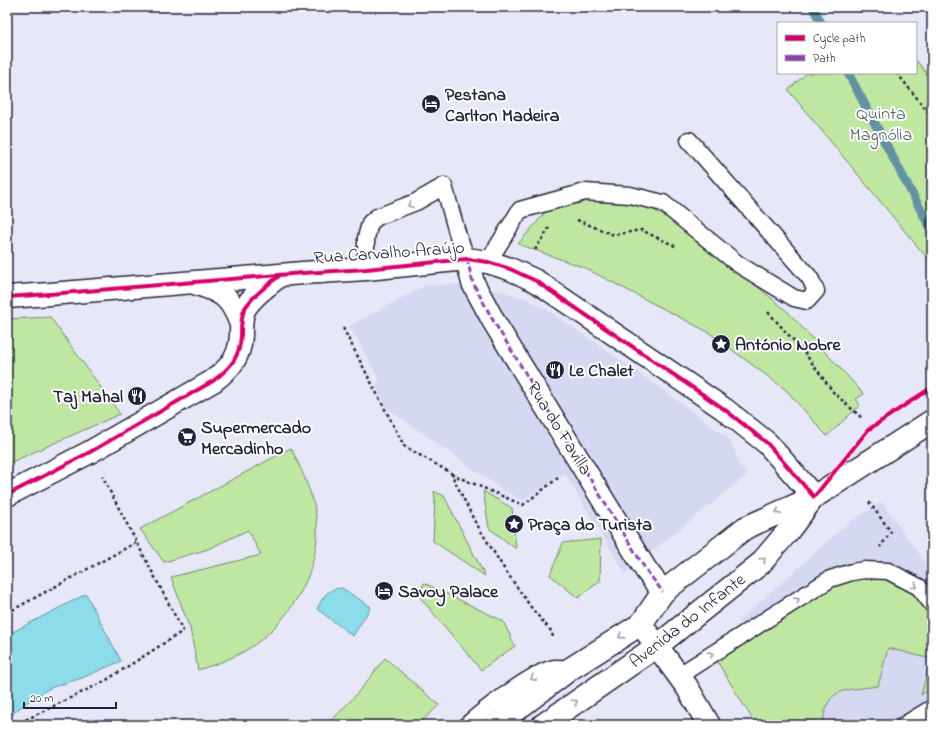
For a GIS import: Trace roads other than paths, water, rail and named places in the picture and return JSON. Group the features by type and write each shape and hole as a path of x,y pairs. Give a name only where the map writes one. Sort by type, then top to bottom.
{"street":[{"name":"Rua Carvalho Araújo","path":"7,297 478,260 510,269 536,281 724,409 767,444 814,497"},
{"name":"Rua do Favilla","path":"478,260 473,282 494,322 643,565 663,592"},
{"path":"7,495 90,452 213,381 229,369 237,355 241,340 241,324 245,308 259,292 279,276"},
{"path":"194,283 213,288 225,296 236,310 241,324"},
{"name":"Avenida do Infante","path":"496,725 570,669 641,624 663,592 745,528 814,497 932,421"},
{"name":"Avenida do Infante","path":"543,725 657,646 760,564 789,530 814,497"},
{"path":"641,624 687,687 709,725"}],"lane":[{"path":"366,269 366,238 370,223 377,218 416,202 444,186 458,236 478,260 520,210 585,192 630,195 663,203 738,264 794,298 807,301 816,291 810,278 689,140"},
{"path":"678,676 830,579 852,572 864,570 888,571 919,587 932,604"},
{"path":"467,725 476,717 532,678 554,668 570,669"},
{"path":"904,725 932,708"}],"water":[{"path":"342,588 371,607 353,636 317,609 326,594 332,590"},
{"path":"86,594 121,661 82,678 50,688 24,704 7,719 7,635"}],"waterway":[{"path":"813,7 820,22"},
{"path":"849,74 932,231"}],"place":[{"name":"Pestana Carlton Madeira","path":"431,104"},
{"name":"António Nobre","path":"721,344"},
{"name":"Le Chalet","path":"555,370"},
{"name":"Taj Mahal","path":"137,396"},
{"name":"Supermercado Mercadinho","path":"187,437"},
{"name":"Praça do Turista","path":"514,524"},
{"name":"Savoy Palace","path":"384,591"}],"park label":[{"name":"Quinta Magnólia","path":"881,123"}]}
